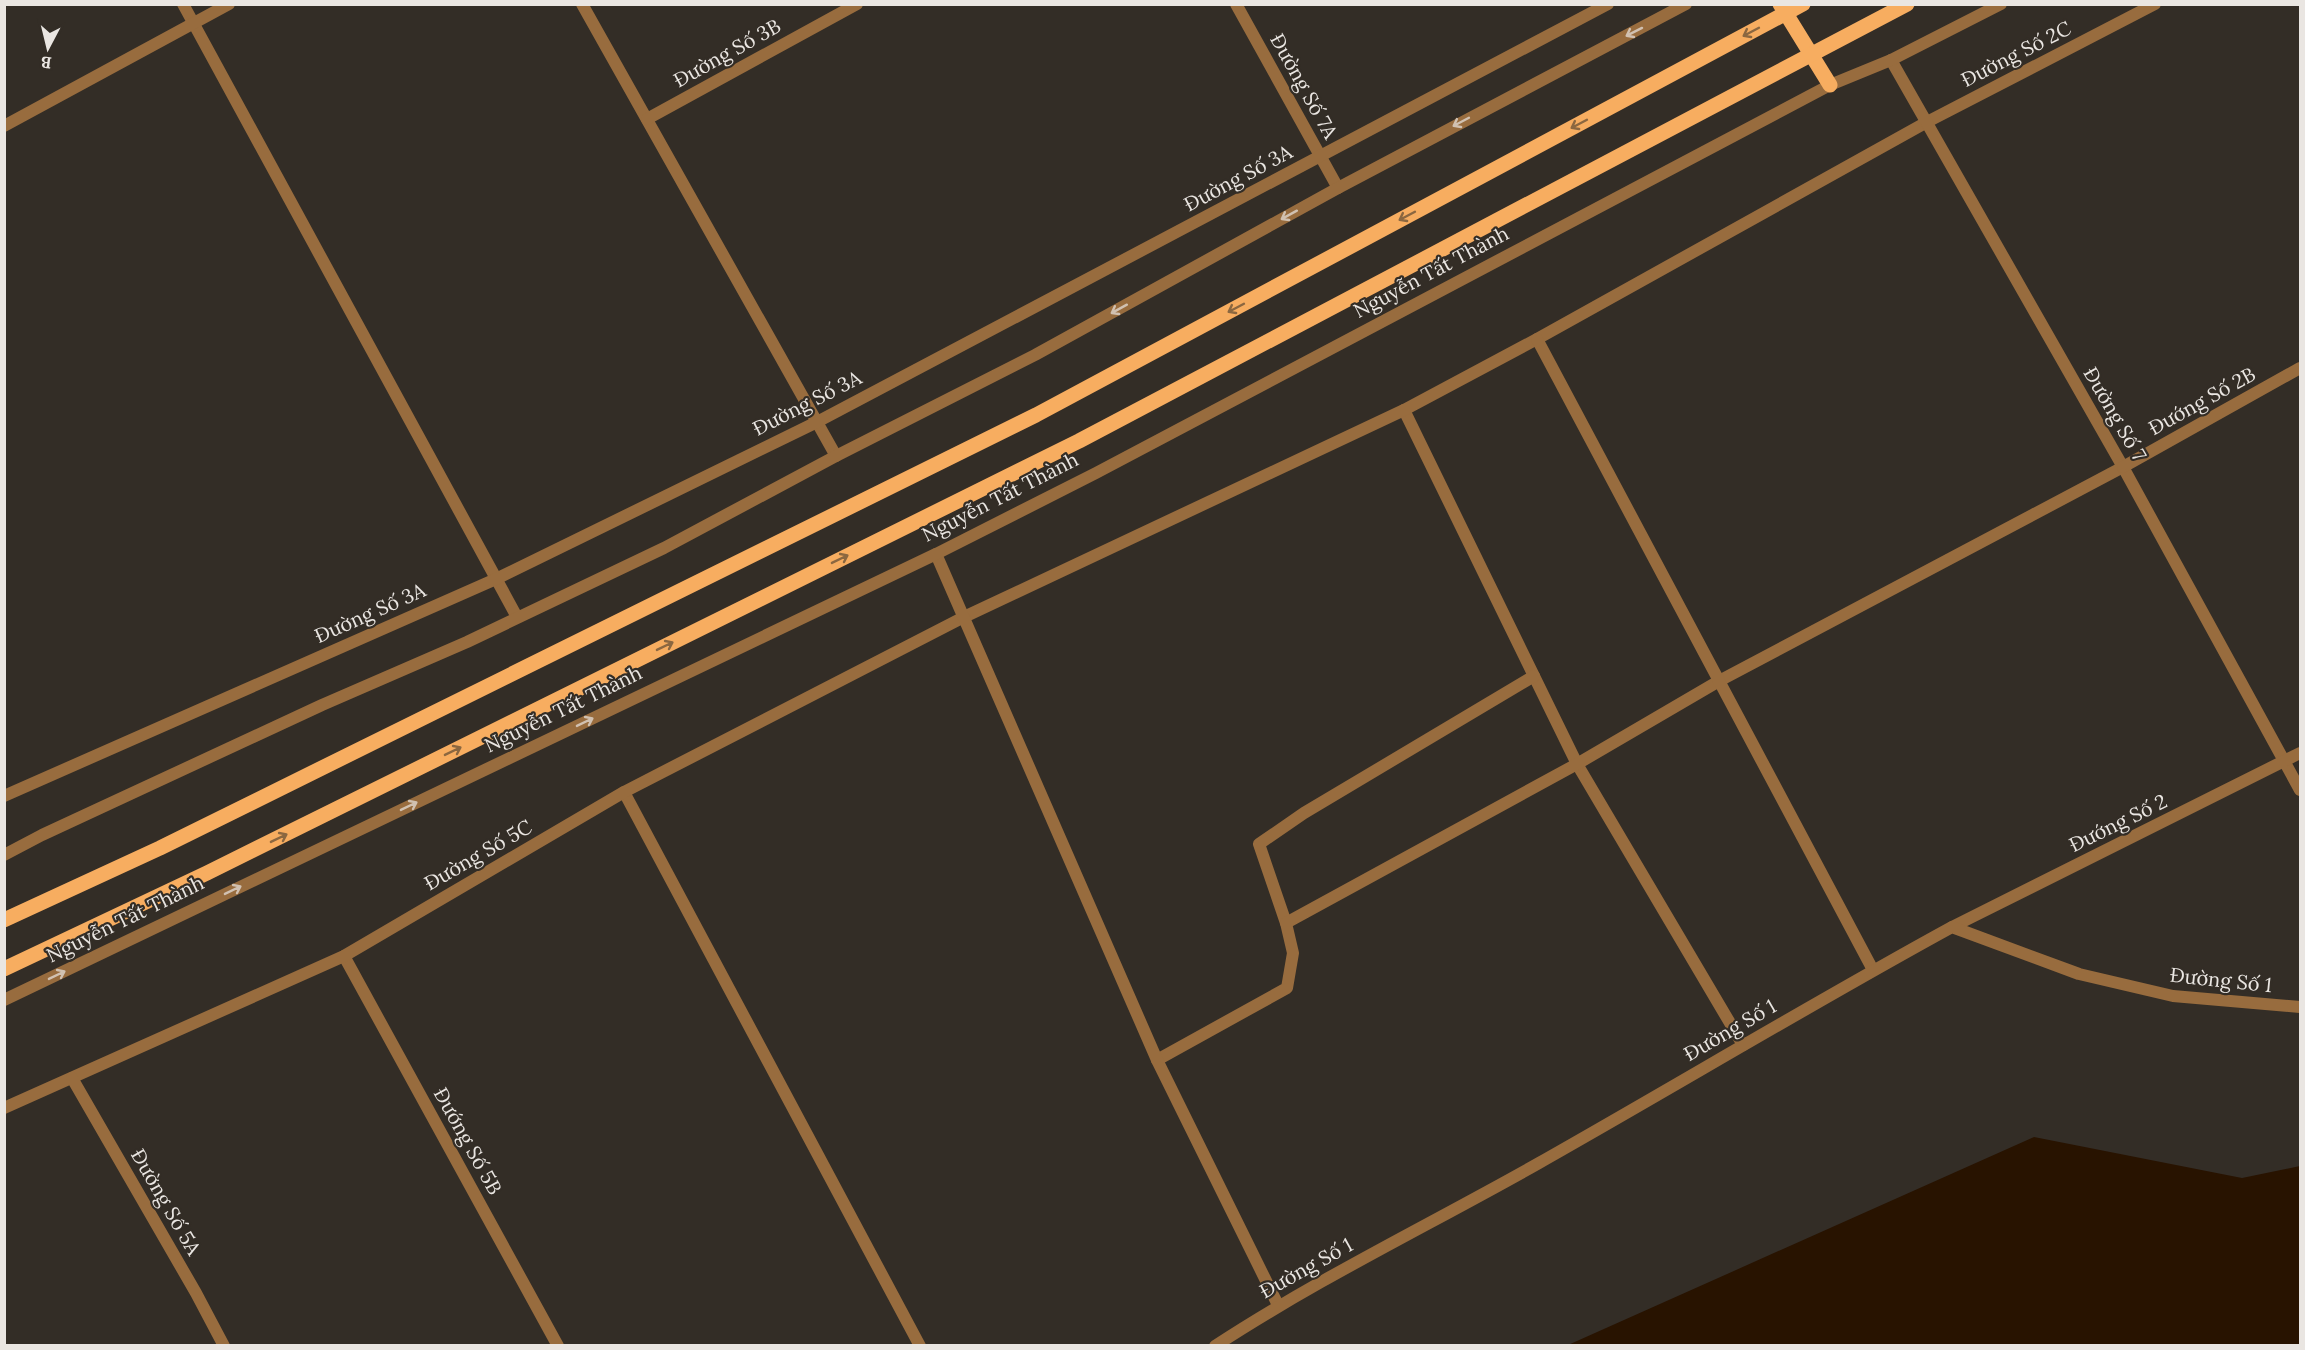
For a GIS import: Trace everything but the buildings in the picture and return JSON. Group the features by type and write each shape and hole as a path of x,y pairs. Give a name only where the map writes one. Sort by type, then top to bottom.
{"main road":[{"path":"4,920 159,848 1036,415 1783,9 1803,4"},
{"name":"Nguyễn Tất Thành","path":"4,969 207,873 1079,441 1907,4"},
{"path":"1783,9 1830,85"}],"street":[{"path":"183,4 517,617"},
{"path":"4,126 229,4"},
{"path":"582,4 836,456"},
{"name":"Đường Số 3B","path":"647,119 857,4"},
{"name":"Đường Số 7A","path":"1236,4 1338,188"},
{"name":"Đường Số 3A","path":"4,796 496,579 816,422 1608,4"},
{"path":"4,855 311,710 467,642 664,548 836,456 1035,355 1338,188 1686,4"},
{"name":"Nguyễn Tất Thành","path":"4,1000 936,554 1096,473 1830,85 1891,60 2001,4"},
{"name":"Đường Số 2C","path":"1404,411 1927,122 2155,4"},
{"name":"Đường Số 7","path":"1891,60 2123,467 2301,790"},
{"path":"1537,339 1873,970"},
{"name":"Đướng Số 2B","path":"1286,923 1577,764 1719,681 2123,467 2301,368"},
{"path":"1404,411 1577,764 1743,1045"},
{"name":"Đường Số 5C","path":"4,1108 344,956 624,792 964,617 1404,411"},
{"path":"936,554 1157,1060 1278,1305"},
{"path":"1157,1060 1287,988 1293,953 1286,923 1259,844 1304,813 1534,676"},
{"name":"Đướng Số 2","path":"1952,927 2301,753"},
{"path":"624,792 920,1346"},
{"name":"Đường Số 1","path":"1215,1346 1278,1305 1538,1163 1952,927 2079,974 2173,996 2301,1006"},
{"name":"Đướng Số 5B","path":"344,956 558,1346"},
{"name":"Đường Số 5A","path":"72,1078 225,1346"}],"shaded area":[{"path":"2034,1137 2242,1178 2300,1166 2300,1345 1568,1345"}]}
